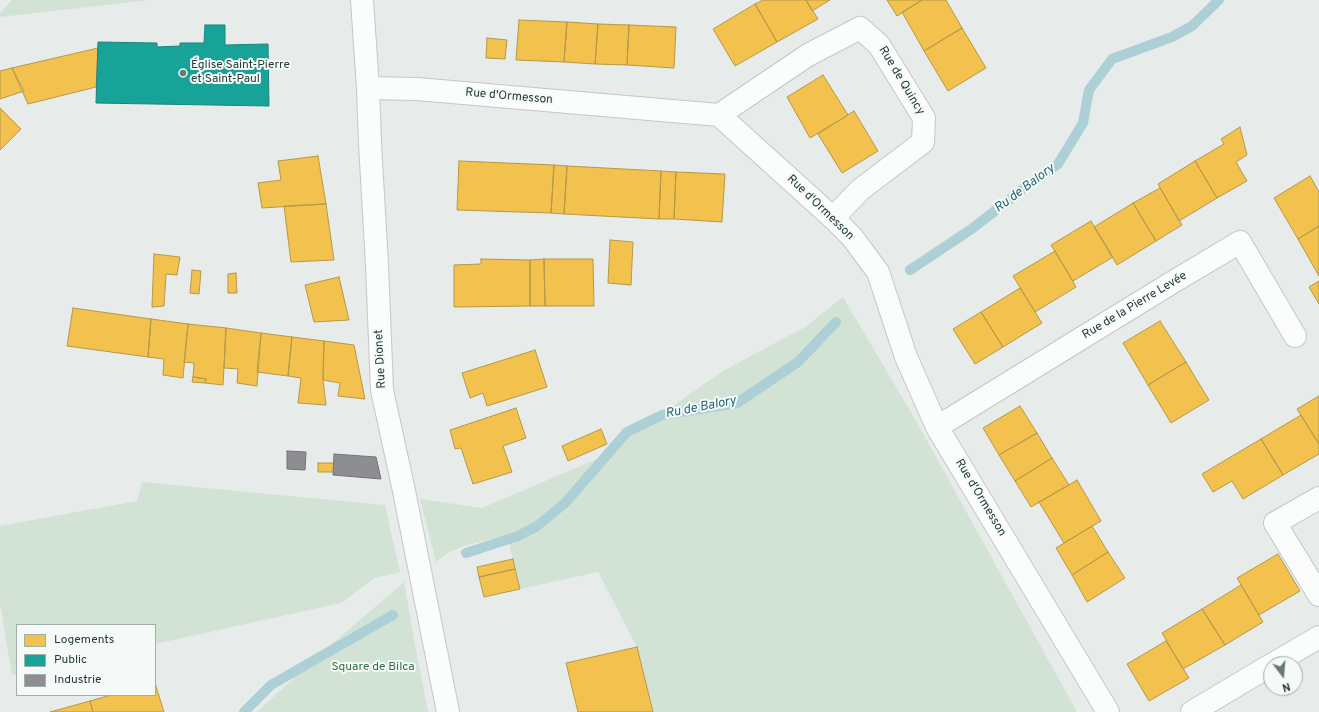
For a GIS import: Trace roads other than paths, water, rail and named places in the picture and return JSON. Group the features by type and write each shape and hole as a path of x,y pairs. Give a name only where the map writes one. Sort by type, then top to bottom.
{"street":[{"name":"Rue Dionet","path":"362,0 368,88 382,390 404,491 448,712"},
{"name":"Rue de Quincy","path":"719,116 808,55 860,28 879,44 924,118 923,142 860,190 833,218"},
{"name":"Rue d'Ormesson","path":"368,88 417,89 719,116 833,218 852,237 878,272 906,357 937,427 1108,712"},
{"name":"Rue de la Pierre Levée","path":"937,427 1240,242 1295,336"},
{"path":"1319,498 1275,523 1319,595"},
{"path":"1287,656 1319,637"},
{"path":"1192,712 1263,670"}],"waterway":[{"name":"Ru de Balory","path":"910,270 973,228 1058,164 1083,123 1089,90 1112,59 1172,37 1192,26 1219,0"},
{"name":"Ru de Balory","path":"466,553 518,536 537,526 565,503 627,432 662,415 737,403 798,362 836,322"},
{"name":"Ru de Balory","path":"244,712 271,685 393,615"}],"place":[{"name":"Église Saint-Pierre et Saint-Paul","path":"183,73"}],"park label":[{"name":"Square de Bilca","path":"373,668"}]}
